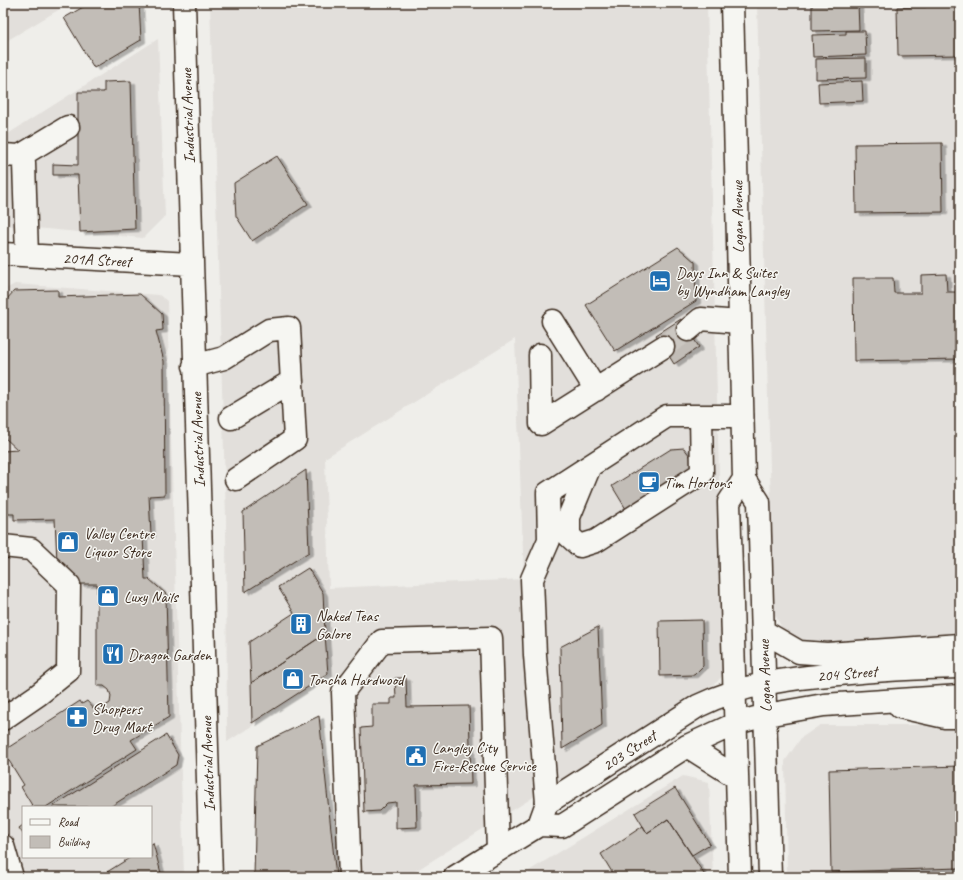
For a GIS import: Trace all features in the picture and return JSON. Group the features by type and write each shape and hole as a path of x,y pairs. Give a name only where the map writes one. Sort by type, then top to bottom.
{"main road":[{"name":"Industrial Avenue","path":"184,3 194,366 211,877"},
{"name":"Logan Avenue","path":"732,3 744,479 759,502 770,877"},
{"path":"27,255 24,163 12,155 68,127"},
{"name":"201A Street","path":"3,254 191,264"},
{"path":"688,330 701,319 739,322"},
{"path":"553,321 596,390"},
{"path":"194,366 224,358 268,330 289,328 294,439 236,479"},
{"path":"540,355 541,424 663,347"},
{"path":"231,418 292,380"},
{"path":"455,877 539,825 547,803 535,655 532,579 549,540 548,493 667,416 742,416"},
{"path":"590,466 569,518 569,536 580,546 596,541 702,473 701,416"},
{"name":"Logan Avenue","path":"740,877 736,776 737,723 729,502 744,479"},
{"path":"3,546 31,548 69,585 68,671 38,695 3,719"},
{"path":"763,631 799,652 827,654 960,645"},
{"path":"350,877 343,692 382,640 491,638 498,850"},
{"name":"204 Street","path":"735,691 764,683 863,671 960,667"},
{"name":"203 Street","path":"547,803 698,706 719,696 735,691"},
{"name":"204 Street","path":"737,723 766,715 824,705 960,696"},
{"path":"877,702 945,717 960,717"},
{"name":"203 Street","path":"539,825 562,826 688,746 737,723"},
{"path":"688,746 736,776"},
{"path":"3,846 12,877"}],"shaded area":[{"path":"3,3 70,3 3,43"},
{"path":"210,3 707,3 724,674 717,682 406,877 339,877 331,675 227,742 226,517","holes":["515,339 524,579 329,588 325,458"]},
{"path":"757,3 960,3 960,642 820,648 793,639 783,630 774,613"},
{"path":"158,39 165,216 143,238 3,225 3,137"},
{"path":"15,284 159,295 167,301 184,877 3,877 3,290"},
{"path":"820,725 960,725 960,877 787,877 785,761 801,738"},
{"path":"683,776 709,782 713,877 519,877"}],"building":[{"path":"90,3 139,3 141,40 94,68 64,18"},
{"path":"812,3 858,3 859,30 812,31"},
{"path":"926,3 960,3 960,55 898,56 897,7 926,7"},
{"path":"846,31 865,31 866,55 813,57 812,35 846,34"},
{"path":"866,58 866,78 816,79 816,59"},
{"path":"131,81 135,229 80,232 78,175 53,175 53,164 78,165 78,92 104,92 104,82"},
{"path":"862,81 863,101 819,103 818,83"},
{"path":"942,143 943,212 856,213 855,144"},
{"path":"277,156 308,204 252,241 236,216 234,183"},
{"name":"Days Inn & Suites by Wyndham Langley","path":"678,247 695,262 696,301 615,351 586,305"},
{"path":"946,274 947,292 960,292 960,359 854,361 853,278 893,278 894,293 921,293 921,275"},
{"path":"58,290 58,297 140,294 162,314 163,330 156,331 164,361 165,495 149,496 151,535 143,536 145,579 149,579 166,594 169,717 131,740 137,749 48,806 32,806 21,787 24,785 3,751 80,701 82,704 87,701 95,710 100,709 110,703 111,696 109,690 104,686 97,686 97,584 80,584 57,562 55,519 14,520 14,514 6,514 3,451 18,450 5,438 3,325 6,325 6,300 14,291"},
{"path":"681,319 699,347 674,364 656,335"},
{"name":"Tim Hortons","path":"684,448 695,463 686,478 629,514 612,486 671,449"},
{"path":"306,470 309,552 245,592 243,512"},
{"name":"Naked Teas Galore","path":"308,568 323,593 325,634 251,683 249,642 294,613 278,587"},
{"path":"702,620 703,666 694,675 660,676 659,621"},
{"path":"598,627 602,725 562,749 560,647"},
{"path":"325,634 328,674 252,723 251,683"},
{"name":"Langley City Fire-Rescue Service","path":"395,678 406,678 407,707 469,706 471,784 416,785 417,827 396,828 396,802 387,803 379,811 364,812 361,728 372,727 372,704 391,704 391,698 396,698"},
{"path":"319,716 336,877 254,877 257,746"},
{"path":"166,735 178,755 176,765 112,806 54,806"},
{"path":"960,766 960,868 831,872 829,770"},
{"path":"675,788 710,844 692,855 668,819 647,833 635,813"},
{"path":"668,819 706,877 615,877 601,854 643,826 647,833"},
{"path":"22,826 22,832 19,828"},
{"path":"152,844 162,877 99,877 129,858 152,858"}],"tunnel":[{"path":"663,347 688,330"}],"place":[{"name":"Days Inn & Suites by Wyndham Langley","path":"660,281"},
{"name":"Tim Hortons","path":"649,482"},
{"name":"Valley Centre Liquor Store","path":"68,542"},
{"name":"Luxy Nails","path":"108,596"},
{"name":"Naked Teas Galore","path":"301,624"},
{"name":"Dragon Garden","path":"113,654"},
{"name":"Toncha Hardwood","path":"293,679"},
{"name":"Shoppers Drug Mart","path":"77,717"},
{"name":"Langley City Fire-Rescue Service","path":"416,756"}]}
